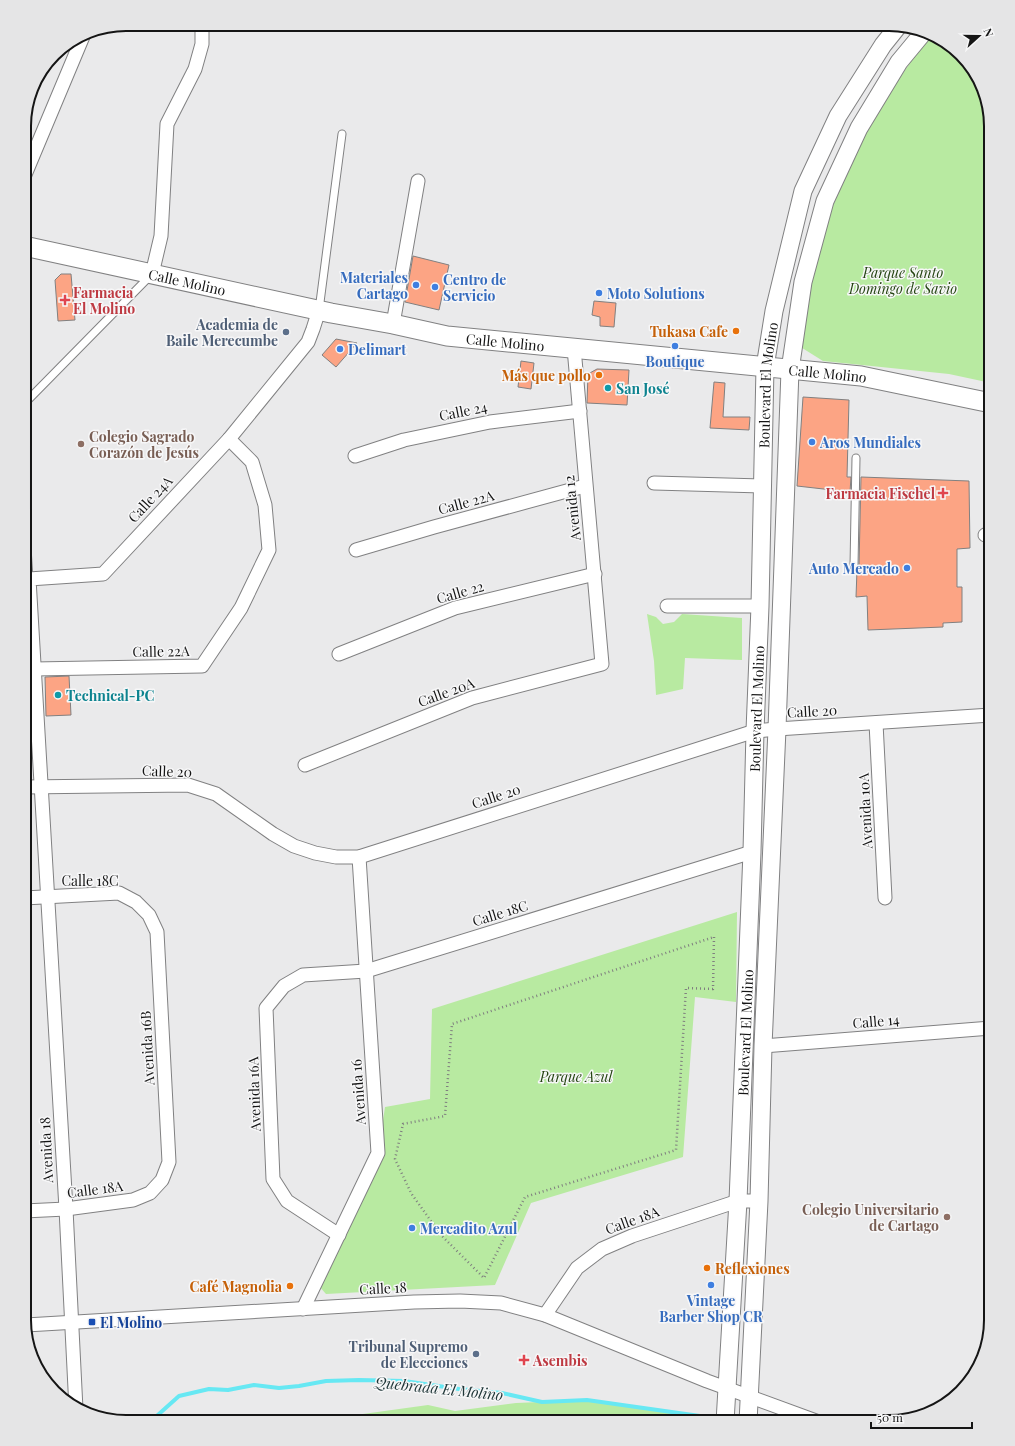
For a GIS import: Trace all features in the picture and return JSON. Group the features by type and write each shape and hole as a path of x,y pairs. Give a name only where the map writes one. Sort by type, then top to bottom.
{"main road":[{"name":"Calle Molino","path":"31,248 447,336 862,376 984,402"}],"street":[{"path":"152,274 161,236 167,124 195,69 202,44 202,31"},
{"name":"Boulevard El Molino","path":"725,1415 738,1201 752,852 760,606 765,367 774,311 803,191 838,116 883,46 894,31"},
{"name":"Boulevard El Molino","path":"748,1415 759,1201 763,1046 777,729 790,370 803,282 825,201 859,128 899,62 920,36"},
{"path":"31,147 79,44"},
{"path":"393,324 418,181"},
{"name":"Calle 24A","path":"31,579 103,574 229,439 308,342 319,310"},
{"path":"774,311 798,314"},
{"name":"Avenida 12","path":"574,348 585,486 595,574 602,664"},
{"name":"Calle 24","path":"355,456 404,440 490,422 580,411"},
{"name":"Calle 22A","path":"34,669 202,666 241,608 269,550 265,505 252,462 229,439"},
{"path":"654,483 762,486"},
{"name":"Calle 22A","path":"356,550 585,486"},
{"name":"Calle 22","path":"339,654 455,608 595,574"},
{"path":"667,606 760,606"},
{"name":"Avenida 18","path":"31,615 66,1209 75,1400"},
{"name":"Calle 20A","path":"305,765 472,698 602,664"},
{"name":"Calle 20","path":"31,787 188,785 216,794 273,834 294,846 315,853 336,857 359,857 755,731 984,716"},
{"name":"Avenida 10A","path":"876,723 885,898"},
{"name":"Calle 18C","path":"266,1008 284,986 303,975 366,971 752,852"},
{"name":"Avenida 16","path":"303,1309 378,1153 359,857"},
{"name":"Calle 18C","path":"31,898 119,893 136,902 148,915"},
{"name":"Avenida 16B","path":"148,915 157,932 169,1162 162,1180"},
{"name":"Avenida 16A","path":"266,1008 273,1179 287,1201 339,1235"},
{"name":"Calle 14","path":"763,1046 984,1029"},
{"name":"Calle 18A","path":"31,1212 66,1209 134,1200 150,1193 162,1180"},
{"name":"Calle 18A","path":"545,1315 577,1268 602,1248 632,1236 738,1201 759,1201"},
{"name":"Calle 18","path":"31,1326 460,1300 501,1303 545,1315 727,1389 800,1415"}],"lane":[{"path":"319,310 342,134"},
{"path":"31,397 152,274"},
{"path":"854,566 856,458"}],"path":[{"path":"714,937 713,989 686,988 676,1150 525,1197 484,1278 441,1235 411,1193 395,1159 403,1124 445,1116 452,1024 714,937"}],"green space":[{"name":"Parque Santo Domingo de Savio","path":"927,39 942,47 952,55 964,68 971,79 981,102 984,126 984,382 949,374 823,361 799,346 806,303 829,215 866,128"},
{"path":"647,614 656,617 663,624 674,622 682,614 742,618 742,660 685,658 683,689 656,695 654,661"},
{"name":"Parque Azul","path":"737,912 736,1002 695,997 683,1157 531,1203 495,1285 326,1294 319,1286 378,1153 385,1107 430,1099 432,1009"},
{"path":"587,1400 693,1415 356,1415 428,1405 455,1411 516,1403"}],"building":[{"path":"413,256 449,265 439,310 405,302"},
{"name":"Farmacia El Molino","path":"61,274 71,274 75,320 58,321 55,280"},
{"path":"594,301 616,303 614,327 600,326 600,317 592,315"},
{"name":"Delimart","path":"336,339 357,343 336,367 322,355"},
{"path":"521,361 534,363 531,389 518,387"},
{"name":"San José","path":"597,369 629,370 627,405 587,403 588,374"},
{"path":"714,382 725,383 723,417 750,417 749,430 710,428"},
{"path":"803,397 849,400 847,477 851,477 850,492 797,486"},
{"name":"Auto Mercado","path":"861,477 969,481 970,548 957,549 957,587 962,587 962,622 943,623 943,627 868,630 867,596 856,597 857,570 859,566"},
{"name":"Technical-PC","path":"69,676 71,715 46,716 45,677"}],"waterway":[{"name":"Quebrada El Molino","path":"158,1415 179,1396 209,1389 228,1390 254,1385 279,1388 326,1381 359,1380 404,1381 459,1389 502,1393 542,1402 587,1400 693,1415"}],"place":[{"name":"Materiales Cartago","path":"416,285"},
{"name":"Centro de Servicio","path":"435,287"},
{"name":"Moto Solutions","path":"599,293"},
{"name":"Farmacia El Molino","path":"65,300"},
{"name":"Tukasa Cafe","path":"736,331"},
{"name":"Academia de Baile Merecumbe","path":"286,332"},
{"name":"Boutique","path":"675,346"},
{"name":"Delimart","path":"340,349"},
{"name":"Más que pollo","path":"599,375"},
{"name":"San José","path":"608,388"},
{"name":"Aros Mundiales","path":"812,442"},
{"name":"Colegio Sagrado Corazón de Jesús","path":"81,444"},
{"name":"Farmacia Fischel","path":"943,493"},
{"name":"Auto Mercado","path":"907,568"},
{"name":"Technical-PC","path":"58,695"},
{"name":"Colegio Universitario de Cartago","path":"947,1217"},
{"name":"Mercadito Azul","path":"412,1228"},
{"name":"Reflexiones","path":"707,1268"},
{"name":"Vintage Barber Shop CR","path":"711,1285"},
{"name":"Café Magnolia","path":"290,1286"},
{"name":"El Molino","path":"92,1322"},
{"name":"Tribunal Supremo de Elecciones","path":"476,1354"},
{"name":"Asembis","path":"524,1360"}]}
